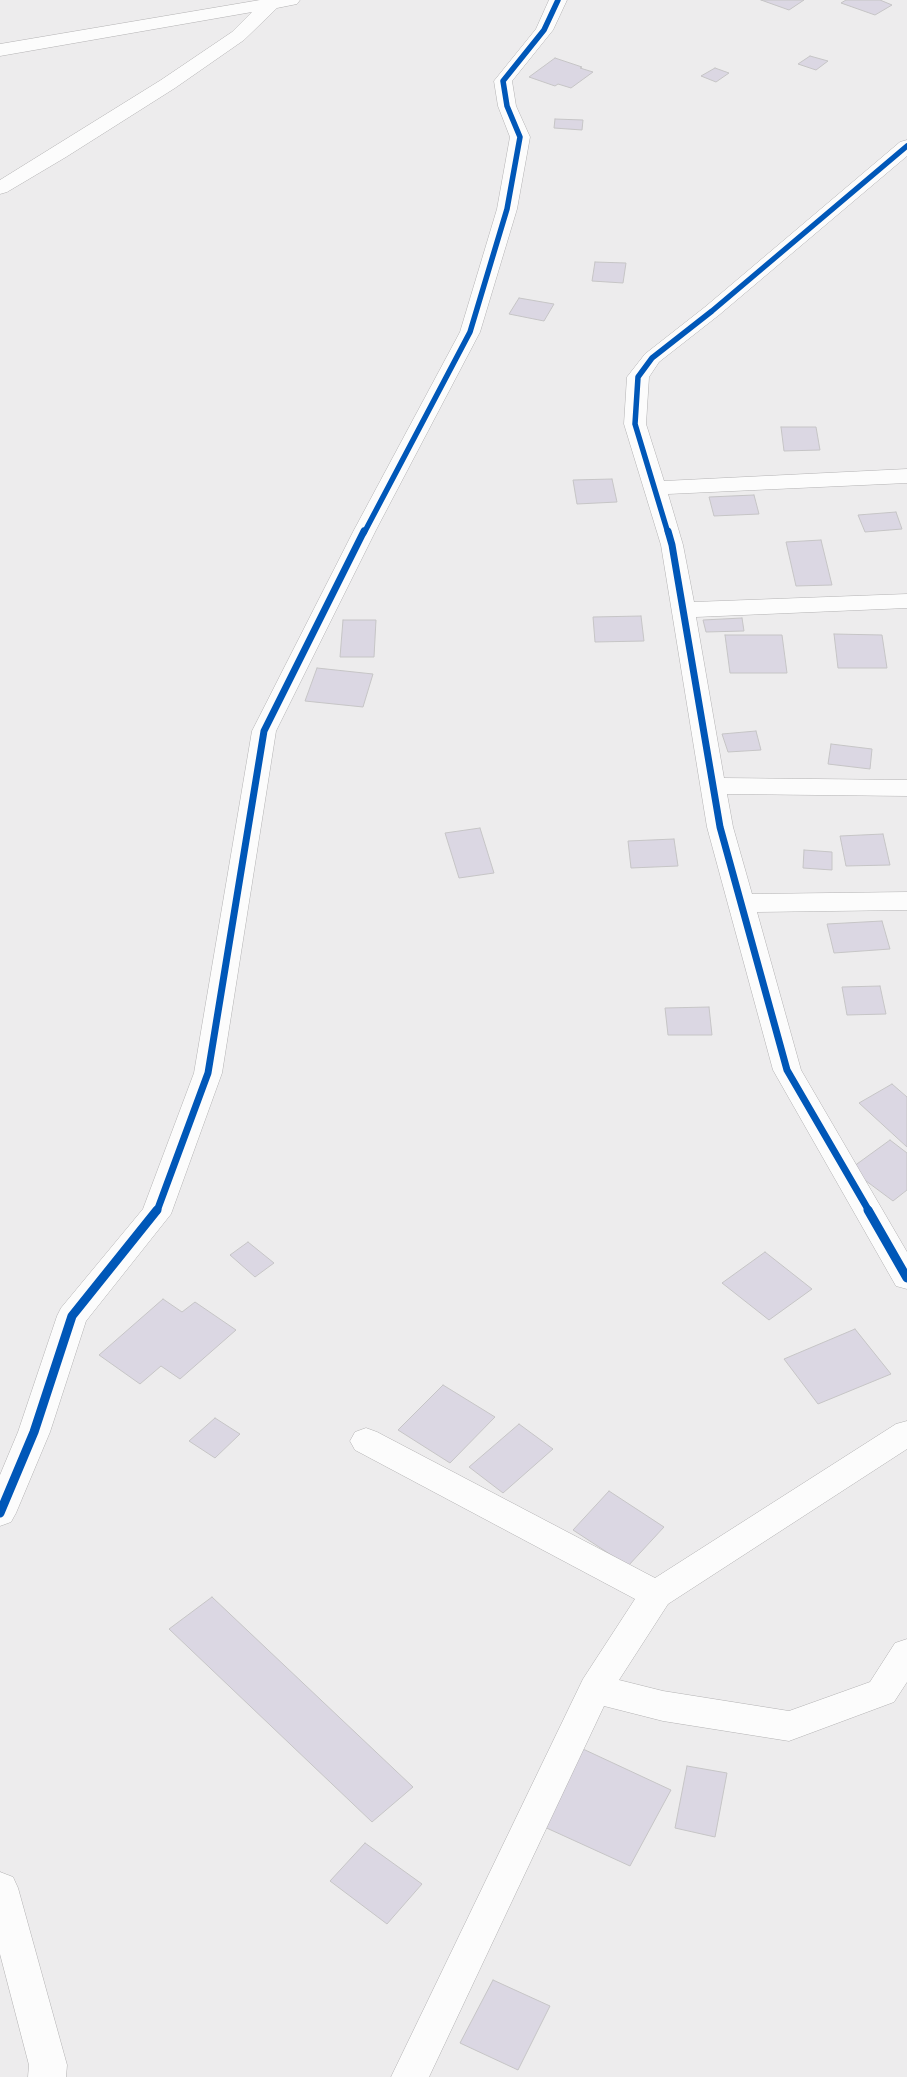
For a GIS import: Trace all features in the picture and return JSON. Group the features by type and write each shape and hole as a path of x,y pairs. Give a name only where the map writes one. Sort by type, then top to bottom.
{"street":[{"path":"0,50 291,0"},
{"path":"0,1513 34,1432 72,1316 156,1214 208,1073 264,731 365,530 470,332 507,209 520,137 506,106 503,81 544,30 558,0"},
{"path":"0,188 59,154 168,84 238,36 271,4"},
{"path":"907,146 712,311 652,358 638,377 635,424 672,545 720,827 787,1070 907,1278"},
{"path":"655,488 907,476"},
{"path":"683,610 907,601"},
{"path":"713,786 907,788"},
{"path":"742,903 907,901"},
{"path":"410,2077 595,1690 656,1594 907,1433"},
{"path":"366,1441 656,1594"},
{"path":"595,1690 662,1706 789,1726 882,1692 907,1653"},
{"path":"0,1888 48,2065 47,2077"}],"building":[{"path":"761,0 804,0 789,10"},
{"path":"846,0 880,0 892,5 875,15 841,3"},
{"path":"810,56 828,61 816,70 798,64"},
{"path":"555,58 593,72 571,88 558,84 555,86 529,77"},
{"path":"715,68 729,73 716,82 701,76"},
{"path":"555,119 583,120 582,130 554,128"},
{"path":"595,262 626,263 623,283 592,281"},
{"path":"519,298 554,304 544,321 509,314"},
{"path":"781,427 816,427 820,450 784,451"},
{"path":"612,479 617,502 577,504 573,480"},
{"path":"754,495 759,514 714,516 709,497"},
{"path":"896,512 902,529 865,532 858,515"},
{"path":"821,540 832,585 796,586 786,542"},
{"path":"641,616 644,641 595,642 593,617"},
{"path":"742,618 744,631 706,632 703,620"},
{"path":"343,620 376,620 374,657 340,657"},
{"path":"834,634 882,635 887,668 838,668"},
{"path":"725,635 782,635 787,673 730,673"},
{"path":"317,668 373,674 363,707 305,701"},
{"path":"756,731 761,750 728,752 722,734"},
{"path":"831,744 872,749 870,769 828,764"},
{"path":"480,828 494,873 459,878 445,833"},
{"path":"883,834 890,865 846,866 840,836"},
{"path":"674,839 678,866 631,868 628,841"},
{"path":"804,850 832,852 832,870 803,868"},
{"path":"882,921 890,949 834,953 827,924"},
{"path":"880,986 886,1014 847,1015 842,987"},
{"path":"709,1007 712,1035 668,1035 665,1008"},
{"path":"892,1084 907,1097 907,1147 859,1103"},
{"path":"890,1140 907,1153 907,1190 893,1201 850,1169"},
{"path":"248,1242 274,1263 255,1277 230,1255"},
{"path":"765,1252 812,1289 769,1320 722,1283"},
{"path":"163,1299 182,1312 195,1302 236,1330 180,1379 161,1366 140,1384 99,1355"},
{"path":"855,1329 891,1374 818,1404 784,1359"},
{"path":"443,1385 495,1417 450,1463 398,1430"},
{"path":"215,1418 240,1434 215,1458 189,1441"},
{"path":"519,1424 553,1449 503,1493 469,1467"},
{"path":"609,1491 664,1527 628,1566 573,1530"},
{"path":"212,1597 413,1787 372,1822 169,1629"},
{"path":"583,1749 671,1790 630,1866 540,1825"},
{"path":"687,1766 727,1773 715,1837 675,1828"},
{"path":"365,1843 422,1884 387,1924 330,1881"},
{"path":"493,1980 550,2006 518,2070 460,2043"}],"cycle path":[{"path":"0,1513 34,1432 72,1316 156,1214 208,1073 264,731 365,530 470,332 507,209 520,137 507,106 503,81 544,30 558,0"},
{"path":"907,146 712,311 652,358 638,377 635,424 672,545 720,827 787,1070 907,1278"}]}
